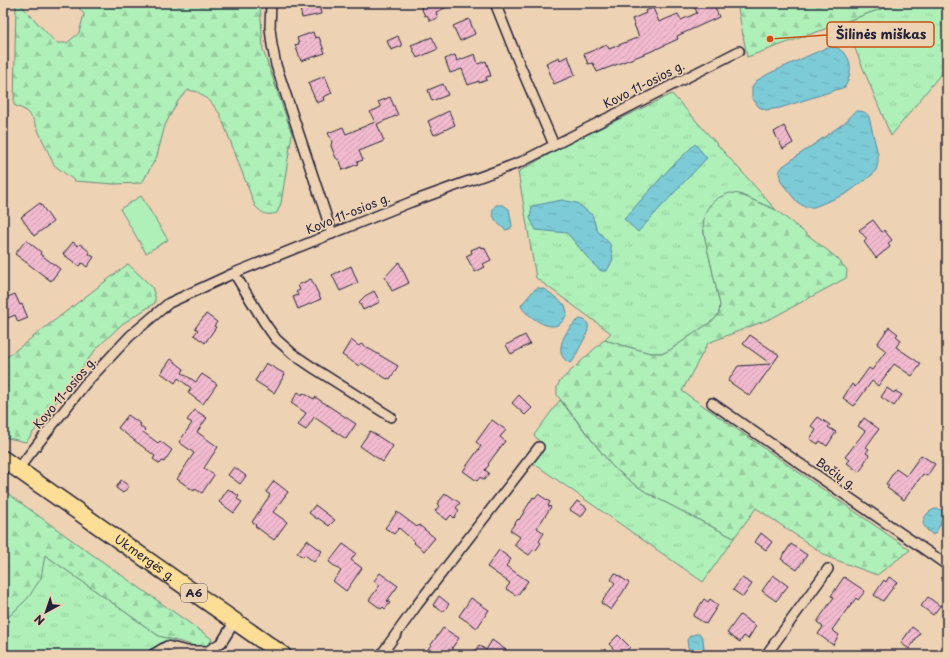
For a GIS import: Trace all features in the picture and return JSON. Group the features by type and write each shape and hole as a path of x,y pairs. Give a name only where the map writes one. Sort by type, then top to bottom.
{"highway":[{"name":"A6","path":"3,459 18,469"},
{"name":"Ukmergės g.","path":"18,469 283,655"}],"street":[{"path":"271,3 270,28 276,65 332,234"},
{"path":"495,3 554,145"},
{"name":"Kovo 11-osios g.","path":"18,469 85,384 130,336 169,303 234,273 411,202 521,162 739,51"},
{"path":"234,273 276,339 315,369 391,417"},
{"name":"Bočių g.","path":"712,403 947,565"},
{"path":"381,655 417,605 539,447"},
{"path":"766,655 828,570"},
{"path":"152,655 167,646 187,651 208,651 222,642 235,621"}],"green space":[{"path":"16,3 19,3 56,43 67,43 79,33 84,14 75,3 260,3 263,50 292,134 281,203 277,213 265,214 255,206 220,114 211,102 198,92 188,90 178,101 165,125 157,156 142,183 114,184 75,181 54,165 33,119 25,110 14,105"},
{"path":"737,3 897,3 747,57"},
{"path":"897,3 947,3 947,66 891,136 844,22"},
{"path":"672,94 776,210 739,194 703,220 704,234 720,305 719,313 715,319 670,350 664,353 650,353 604,340 611,333 536,278 518,172 565,145"},
{"path":"730,193 739,194 776,210 837,258 847,270 846,278 772,318 708,343 682,391 910,550 877,575 828,557 756,508 734,538 649,494 612,466 557,395 557,387 560,381 604,340 650,353 664,353 715,319 719,313 720,305 705,239 704,220 706,211 711,204"},
{"path":"141,196 168,240 146,253 120,209"},
{"path":"128,264 152,287 155,296 155,303 122,324 96,349 26,442 3,437 3,360"},
{"path":"560,400 612,466 634,484 649,494 734,538 703,582 533,463 544,447 534,435"},
{"path":"3,490 212,639 208,646 199,647 159,636 45,555 41,578 28,598 3,622"},
{"path":"45,555 159,636 176,640 152,649 144,655 3,655 3,622 28,598"}],"water":[{"path":"828,47 837,47 844,53 849,61 850,74 845,87 780,108 766,110 759,107 752,98 752,87 756,81 770,73"},
{"path":"857,111 864,112 869,117 878,155 876,170 872,175 846,194 814,207 805,207 797,202 781,182 779,172 783,166 847,121 853,113"},
{"path":"695,144 707,158 638,232 624,219 669,169"},
{"path":"562,200 577,203 592,215 597,230 610,244 613,259 607,271 601,271 593,264 567,233 536,230 530,218 532,206"},
{"path":"496,205 503,205 509,209 512,226 510,229 506,230 495,219 493,212"},
{"path":"537,288 546,290 565,305 567,313 561,323 552,326 543,324 522,308 522,304"},
{"path":"580,319 588,323 586,337 573,361 570,363 564,359 561,353 561,347 570,328"},
{"path":"935,509 942,510 946,514 933,535 923,524 927,514"},
{"path":"700,634 703,639 704,650 709,655 692,655 690,653 687,640 690,636"}],"building":[{"path":"299,3 314,3 314,5 319,4 321,14 302,18"},
{"path":"419,3 456,3 436,12 438,18 430,21 427,15 425,16"},
{"path":"693,3 713,3 719,17 677,36 678,39 652,51 597,72 593,63 588,64 584,54 607,45 609,49 639,37 632,19 646,13 645,11 653,8 659,22 678,14 681,20 697,13"},
{"path":"469,19 475,34 460,41 453,26"},
{"path":"313,32 315,38 319,37 325,53 301,61 295,45 299,44 297,38"},
{"path":"398,36 402,46 391,50 387,41"},
{"path":"432,37 438,49 417,58 411,45"},
{"path":"475,54 478,64 486,61 491,76 486,77 487,80 468,85 462,69 450,73 445,59 455,55 457,61"},
{"path":"568,56 575,75 554,84 546,63 559,57 560,60"},
{"path":"325,76 332,93 323,97 324,100 317,103 308,83"},
{"path":"443,84 448,95 432,101 428,90"},
{"path":"390,97 398,115 377,124 384,141 359,151 363,160 357,162 358,164 343,170 340,161 336,158 331,146 332,141 328,133 343,127 346,134 375,122 370,112 381,107 378,102"},
{"path":"449,111 455,125 434,135 428,121"},
{"path":"784,126 793,143 783,149 774,132"},
{"path":"40,203 53,222 34,236 21,217"},
{"path":"873,220 882,232 884,230 892,240 888,243 890,247 876,258 864,242 867,239 859,230"},
{"path":"26,240 41,252 40,254 60,269 51,281 15,254"},
{"path":"73,242 78,246 80,244 90,252 89,254 94,257 87,267 82,263 79,266 63,254"},
{"path":"480,246 481,248 484,247 491,260 483,264 485,267 475,272 466,256 472,253 471,250"},
{"path":"399,262 409,283 392,291 385,277"},
{"path":"351,266 358,283 340,291 332,275"},
{"path":"311,279 321,299 298,309 293,297 298,295 296,292 300,290 298,285"},
{"path":"374,291 380,302 363,310 359,302 365,296"},
{"path":"15,294 20,305 22,304 28,318 18,322 15,315 3,320 3,299"},
{"path":"206,314 217,322 214,326 216,327 205,343 194,335 198,330 195,328"},
{"path":"889,327 898,334 896,336 901,340 896,347 921,364 912,376 894,364 878,386 872,381 854,406 843,398 852,384 855,387 869,368 872,370 886,351 877,344"},
{"path":"525,335 530,344 511,354 506,345"},
{"path":"750,335 779,355 750,396 728,381 738,366 771,364 743,344"},
{"path":"351,340 359,346 361,344 398,366 390,379 387,379 361,363 359,366 342,355"},
{"path":"171,359 184,369 182,373 196,382 202,374 217,384 203,404 188,393 191,388 178,378 175,383 161,373"},
{"path":"266,363 285,374 274,393 255,381"},
{"path":"887,388 894,393 895,391 902,395 894,406 881,397"},
{"path":"298,392 314,399 315,397 356,424 346,439 314,417 306,430 298,425 306,413 291,403"},
{"path":"519,395 532,408 525,415 512,403"},
{"path":"195,410 207,418 197,432 218,447 204,468 214,475 202,493 195,489 194,491 177,479 194,453 179,442 192,423 187,420"},
{"path":"128,415 141,424 140,426 145,430 143,432 158,443 160,441 172,450 164,462 162,461 160,464 153,459 155,456 118,428"},
{"path":"818,417 830,425 828,427 836,432 827,446 820,441 818,444 810,439 816,430 811,426"},
{"path":"864,418 879,429 866,447 869,449 866,453 869,455 859,472 847,463 850,460 845,457 865,431 858,426"},
{"path":"492,420 506,430 500,437 505,441 485,470 489,473 484,480 480,477 477,481 463,471 481,446 476,442"},
{"path":"370,431 393,446 383,462 360,446"},
{"path":"921,455 935,464 927,476 923,474 904,500 887,488 889,486 886,484 896,469 906,476"},
{"path":"234,467 246,476 240,484 228,475"},
{"path":"121,480 129,486 123,493 116,488"},
{"path":"274,481 288,492 273,512 287,522 274,540 252,522 270,495 266,492"},
{"path":"228,489 239,496 237,499 242,502 234,513 219,502"},
{"path":"445,494 460,503 456,508 459,510 454,518 451,515 447,520 435,511 439,506 437,504"},
{"path":"538,494 550,502 548,506 551,507 537,528 544,533 539,541 541,543 536,550 534,549 529,555 514,545 520,537 510,530 518,519 519,520 533,497 535,498"},
{"path":"577,501 587,508 581,517 570,510"},
{"path":"315,505 335,520 329,526 309,513"},
{"path":"397,512 417,527 419,525 435,538 424,551 399,528 394,534 385,528"},
{"path":"761,533 772,542 766,550 755,542"},
{"path":"307,540 322,551 314,562 305,555 303,557 297,553"},
{"path":"343,544 356,553 351,560 362,568 346,591 333,581 341,571 329,562"},
{"path":"791,544 807,555 797,570 781,559"},
{"path":"499,550 511,559 506,566 528,581 517,596 506,589 510,583 487,567"},
{"path":"380,573 398,586 387,601 390,603 385,609 383,607 381,609 369,600 380,585 374,581"},
{"path":"615,573 629,583 611,610 601,603 615,583 611,580"},
{"path":"773,575 788,586 776,601 762,591"},
{"path":"844,577 865,591 858,600 856,598 832,630 839,635 833,645 818,634 823,627 817,622 834,597 831,596"},
{"path":"889,577 897,582 883,601 874,595 884,580 886,582"},
{"path":"742,578 752,584 743,597 733,590"},
{"path":"439,596 449,604 443,612 433,605"},
{"path":"928,597 940,606 933,615 921,606"},
{"path":"471,598 489,610 477,628 459,616"},
{"path":"704,599 708,602 710,599 718,605 706,624 693,616"},
{"path":"740,615 756,626 748,639 744,636 740,642 727,633"},
{"path":"912,627 920,633 909,649 901,643"},
{"path":"443,628 459,638 452,648 454,650 451,655 436,655 428,649"},
{"path":"618,635 630,647 622,655 619,655 609,644"},
{"path":"492,640 513,655 472,655 479,645 486,650"}],"place":[{"name":"Šilinės miškas","path":"770,39"}]}
